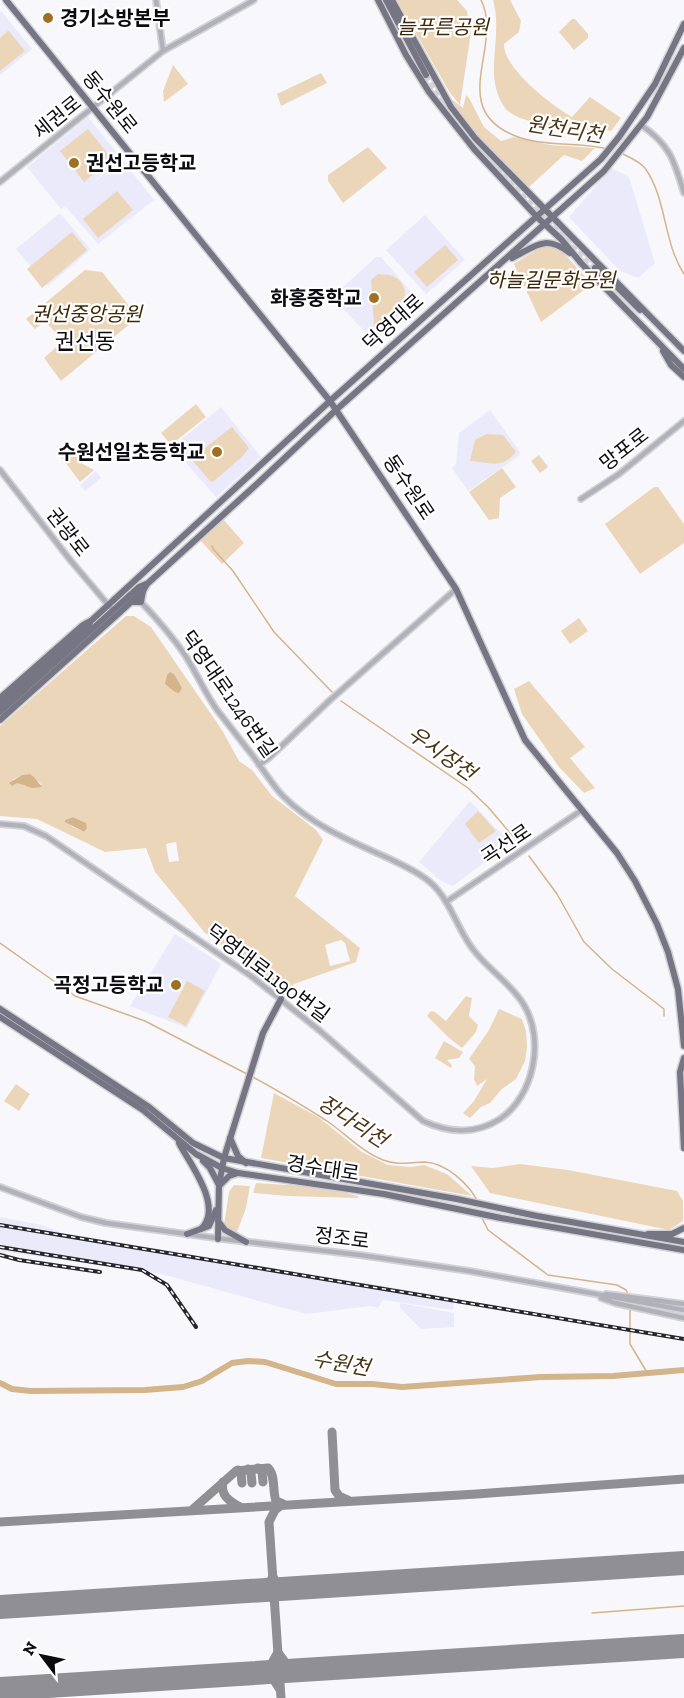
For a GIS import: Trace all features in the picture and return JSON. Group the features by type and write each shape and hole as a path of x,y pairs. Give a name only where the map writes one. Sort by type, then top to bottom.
{"main road":[{"name":"동수원로","path":"6,0 330,400 456,589 525,740 617,853 635,881 657,924 669,952 678,989 684,1046"},
{"path":"378,0 406,56 429,92 474,149 537,217 561,239 580,263"},
{"path":"386,0 426,75"},
{"path":"392,0 452,107 488,153 684,351"},
{"name":"덕영대로","path":"42,672 108,604 330,400 601,159 656,84 684,24"},
{"name":"덕영대로","path":"0,720 131,602 336,410 554,218 614,161 630,141 660,94 684,48"},
{"path":"503,262 544,242 560,246 580,263 684,369"},
{"path":"684,356 595,267 597,274 684,364"},
{"path":"657,341 671,365 684,377"},
{"name":"덕영대로","path":"42,672 139,587 145,587"},
{"path":"131,602 141,603 145,587"},
{"name":"덕영대로","path":"0,698 83,625 92,620"},
{"path":"0,705 42,672"},
{"path":"0,712 42,672"},
{"path":"218,1239 219,1185 224,1158 263,1033 281,999"},
{"name":"경수대로","path":"0,1009 149,1107 193,1143 224,1158 684,1242"},
{"name":"경수대로","path":"0,1017 143,1110 199,1156 222,1168 238,1173 372,1192 501,1218 684,1250"},
{"path":"684,1058 680,1072 684,1148"},
{"path":"176,1138 206,1194 208,1213 205,1225 201,1229"},
{"path":"230,1138 238,1156 247,1164"},
{"path":"199,1156 210,1168 219,1185"},
{"path":"219,1185 238,1173"},
{"path":"187,1234 209,1226 219,1204"},
{"path":"218,1221 225,1230 246,1242"},
{"path":"634,1234 672,1234 684,1228"}],"street":[{"path":"156,0 163,51"},
{"name":"세권로","path":"0,182 163,51 254,0"},
{"path":"641,124 667,147 684,193"},
{"name":"망포로","path":"581,499 619,474 684,421"},
{"name":"권광로","path":"0,470 114,611"},
{"path":"259,765 456,589"},
{"name":"덕영대로1246번길","path":"141,603 171,635 216,708 282,795 322,828 410,869 431,883 446,902 472,949 523,1003 530,1016 534,1050 531,1075 521,1098 511,1112"},
{"name":"곡선로","path":"446,902 582,810"},
{"name":"덕영대로1190번길","path":"0,824 24,826 46,836 251,976 376,1079 404,1107 423,1121 439,1129 472,1131 511,1112"},
{"name":"정조로","path":"0,1187 81,1217 106,1223 469,1271 684,1310"},
{"path":"633,1301 684,1304"},
{"path":"633,1301 684,1318"}],"shaded area":[{"path":"0,12 32,49 0,75"},
{"path":"88,117 121,158 87,188 122,160 154,200 98,244 65,206 61,209 27,167"},
{"path":"611,168 629,177 655,263 638,278 620,271 569,217"},
{"path":"60,213 90,249 48,286 16,249"},
{"path":"425,215 465,260 426,294 386,250"},
{"name":"화홍중학교","path":"376,257 381,257 417,299 417,303 376,339 370,337 332,297"},
{"name":"수원선일초등학교","path":"221,407 261,457 216,497 172,447"},
{"path":"490,410 520,452 519,456 468,491 452,468 456,464 459,433"},
{"path":"96,471 101,478 85,491 80,485"},
{"path":"170,672 174,674 182,688 179,693 165,684"},
{"path":"30,774 42,787 32,788 17,783 12,786 9,783 22,775"},
{"path":"470,801 510,843 453,886 441,881 419,862"},
{"path":"73,817 86,823 87,828 84,832 65,822"},
{"name":"곡정고등학교","path":"175,934 221,964 187,1028 130,1006"},
{"path":"0,1217 42,1225 62,1233 455,1298 453,1310 383,1300 378,1308 371,1306 306,1314 161,1274 6,1252 4,1259 0,1257"},
{"path":"400,1303 454,1313 454,1327 421,1329 400,1308"}],"green space":[{"name":"늘푸른공원","path":"397,0 457,0 467,11 471,32 460,105 450,93"},
{"path":"493,0 510,0 521,21 519,32 504,44 511,64 520,75 541,95 572,117 590,97 621,118 611,131 539,124 513,115 505,108 497,93 495,81 496,24"},
{"path":"572,19 575,19 588,34 588,38 574,50 559,32"},
{"path":"8,31 25,51 0,71 0,38"},
{"path":"173,65 188,84 164,102 163,91"},
{"path":"321,73 327,83 281,106 277,94"},
{"path":"466,95 484,127 501,141 514,137 550,145 595,148 582,161 564,155 528,188 476,135 450,98 463,108"},
{"path":"88,129 112,159 84,182 60,151"},
{"path":"368,147 387,168 343,203 328,181 328,175"},
{"path":"117,191 133,210 98,238 83,219"},
{"path":"72,232 87,250 42,288 27,269"},
{"path":"445,245 458,260 427,287 414,272"},
{"name":"하늘길문화공원","path":"544,245 559,248 592,284 541,322 514,264"},
{"name":"권선중앙공원","path":"85,270 102,272 138,317 61,381 44,358 63,341 45,321 35,329 26,319"},
{"path":"378,274 391,275 401,282 405,290 405,298 397,314 390,321 374,327 371,280"},
{"path":"196,404 206,417 171,445 161,433"},
{"path":"232,427 249,448 243,456 211,482 192,460 193,457"},
{"path":"486,434 503,435 516,452 511,458 500,463 470,461 475,440"},
{"path":"71,451 83,464 94,470 80,482 62,458"},
{"path":"539,455 548,467 540,473 531,461"},
{"path":"502,468 516,487 500,498 499,518 489,520 469,492"},
{"path":"654,487 658,487 684,524 684,543 640,574 605,524"},
{"path":"223,519 244,543 222,564 200,540"},
{"path":"126,616 134,616 151,627 222,730 239,761 252,770 272,796 316,830 323,840 295,896 360,948 356,962 294,984 286,992 205,933 155,872 146,848 105,852 37,819 0,816 0,726","holes":["30,774 42,785 25,786 12,780","73,817 84,822 87,828 84,832 65,820","176,842 179,861 169,862 166,844","341,940 345,943 350,961 330,966 325,945"]},
{"path":"579,618 588,631 570,644 561,631"},
{"path":"529,681 585,747 570,758 595,788 584,793 559,767 522,714 514,689"},
{"path":"478,811 496,831 479,843 465,824"},
{"path":"187,981 205,991 186,1026 168,1017"},
{"path":"466,996 472,998 469,1016 478,1025 476,1032 462,1048 427,1016 431,1011 435,1012 446,1021"},
{"path":"499,1009 522,1019 526,1031 525,1061 516,1079 470,1118 463,1113 474,1101 487,1079 477,1086 474,1079 475,1066 469,1059 489,1030"},
{"path":"444,1041 463,1052 459,1058 447,1060 452,1065 451,1068 435,1058"},
{"path":"16,1084 30,1094 19,1111 4,1101"},
{"path":"274,1093 318,1117 362,1152 388,1165 411,1167 424,1165 447,1174 472,1196 261,1158"},
{"path":"520,1164 568,1170 677,1191 683,1201 683,1221 669,1230 490,1193 471,1166 493,1168"},
{"path":"256,1183 320,1187 358,1196 358,1198 253,1193"},
{"path":"234,1185 250,1186 246,1208 237,1232 226,1228 224,1224 229,1192"}],"waterway":[{"name":"원천리천","path":"481,0 486,18 486,36 480,92 483,108 494,123 513,135 536,142 608,149"},
{"name":"원천리천","path":"621,153 643,166 652,180 672,248 684,274"},
{"name":"우시장천","path":"212,546 233,571 274,632 332,692"},
{"name":"우시장천","path":"341,701 468,788 517,841"},
{"name":"우시장천","path":"529,856 557,894 584,942 612,969 664,1009 664,1016"},
{"name":"장다리천","path":"0,943 75,996 145,1021 247,1074"},
{"name":"장다리천","path":"251,1076 327,1121 375,1157 394,1163 433,1163 449,1170 469,1188 478,1202"},
{"name":"장다리천","path":"482,1218 488,1230 548,1275 617,1285 626,1290 629,1296"},
{"name":"장다리천","path":"630,1301 630,1344 648,1374"},
{"name":"수원천","path":"0,1383 12,1389 31,1391 145,1390 183,1387 202,1381 232,1363 248,1361 265,1362 336,1384 402,1387 684,1370"},
{"path":"592,1613 684,1606"}],"taxiway":[{"path":"332,1432 335,1490 339,1496 348,1500"},
{"path":"258,1468 262,1472 263,1482"},
{"path":"193,1509 236,1471 268,1468 270,1471 276,1501 283,1504 275,1510 269,1522 281,1698"},
{"path":"248,1469 252,1483"},
{"path":"238,1470 241,1473 242,1483"},
{"path":"0,1522 477,1494 684,1479"},
{"path":"223,1482 222,1487 226,1497 240,1507"},
{"path":"273,1577 277,1584 285,1588 274,1600 264,1590 273,1577"},
{"path":"277,1654 263,1673 272,1677 279,1688"},
{"path":"279,1654 287,1665 297,1670"}],"runway":[{"path":"0,1607 684,1563"},
{"path":"0,1689 684,1646"}],"tunnel":[{"path":"426,75 478,146 595,268"}],"railway":[{"path":"0,1225 684,1339"},
{"path":"0,1247 142,1270 167,1285 196,1327"},
{"path":"0,1255 100,1272"}],"place":[{"name":"경기소방본부","path":"48,18"},
{"name":"권선고등학교","path":"74,163"},
{"name":"화홍중학교","path":"374,298"},
{"name":"수원선일초등학교","path":"217,452"},
{"name":"곡정고등학교","path":"176,985"}],"district":[{"name":"권선동","path":"85,341"}]}
